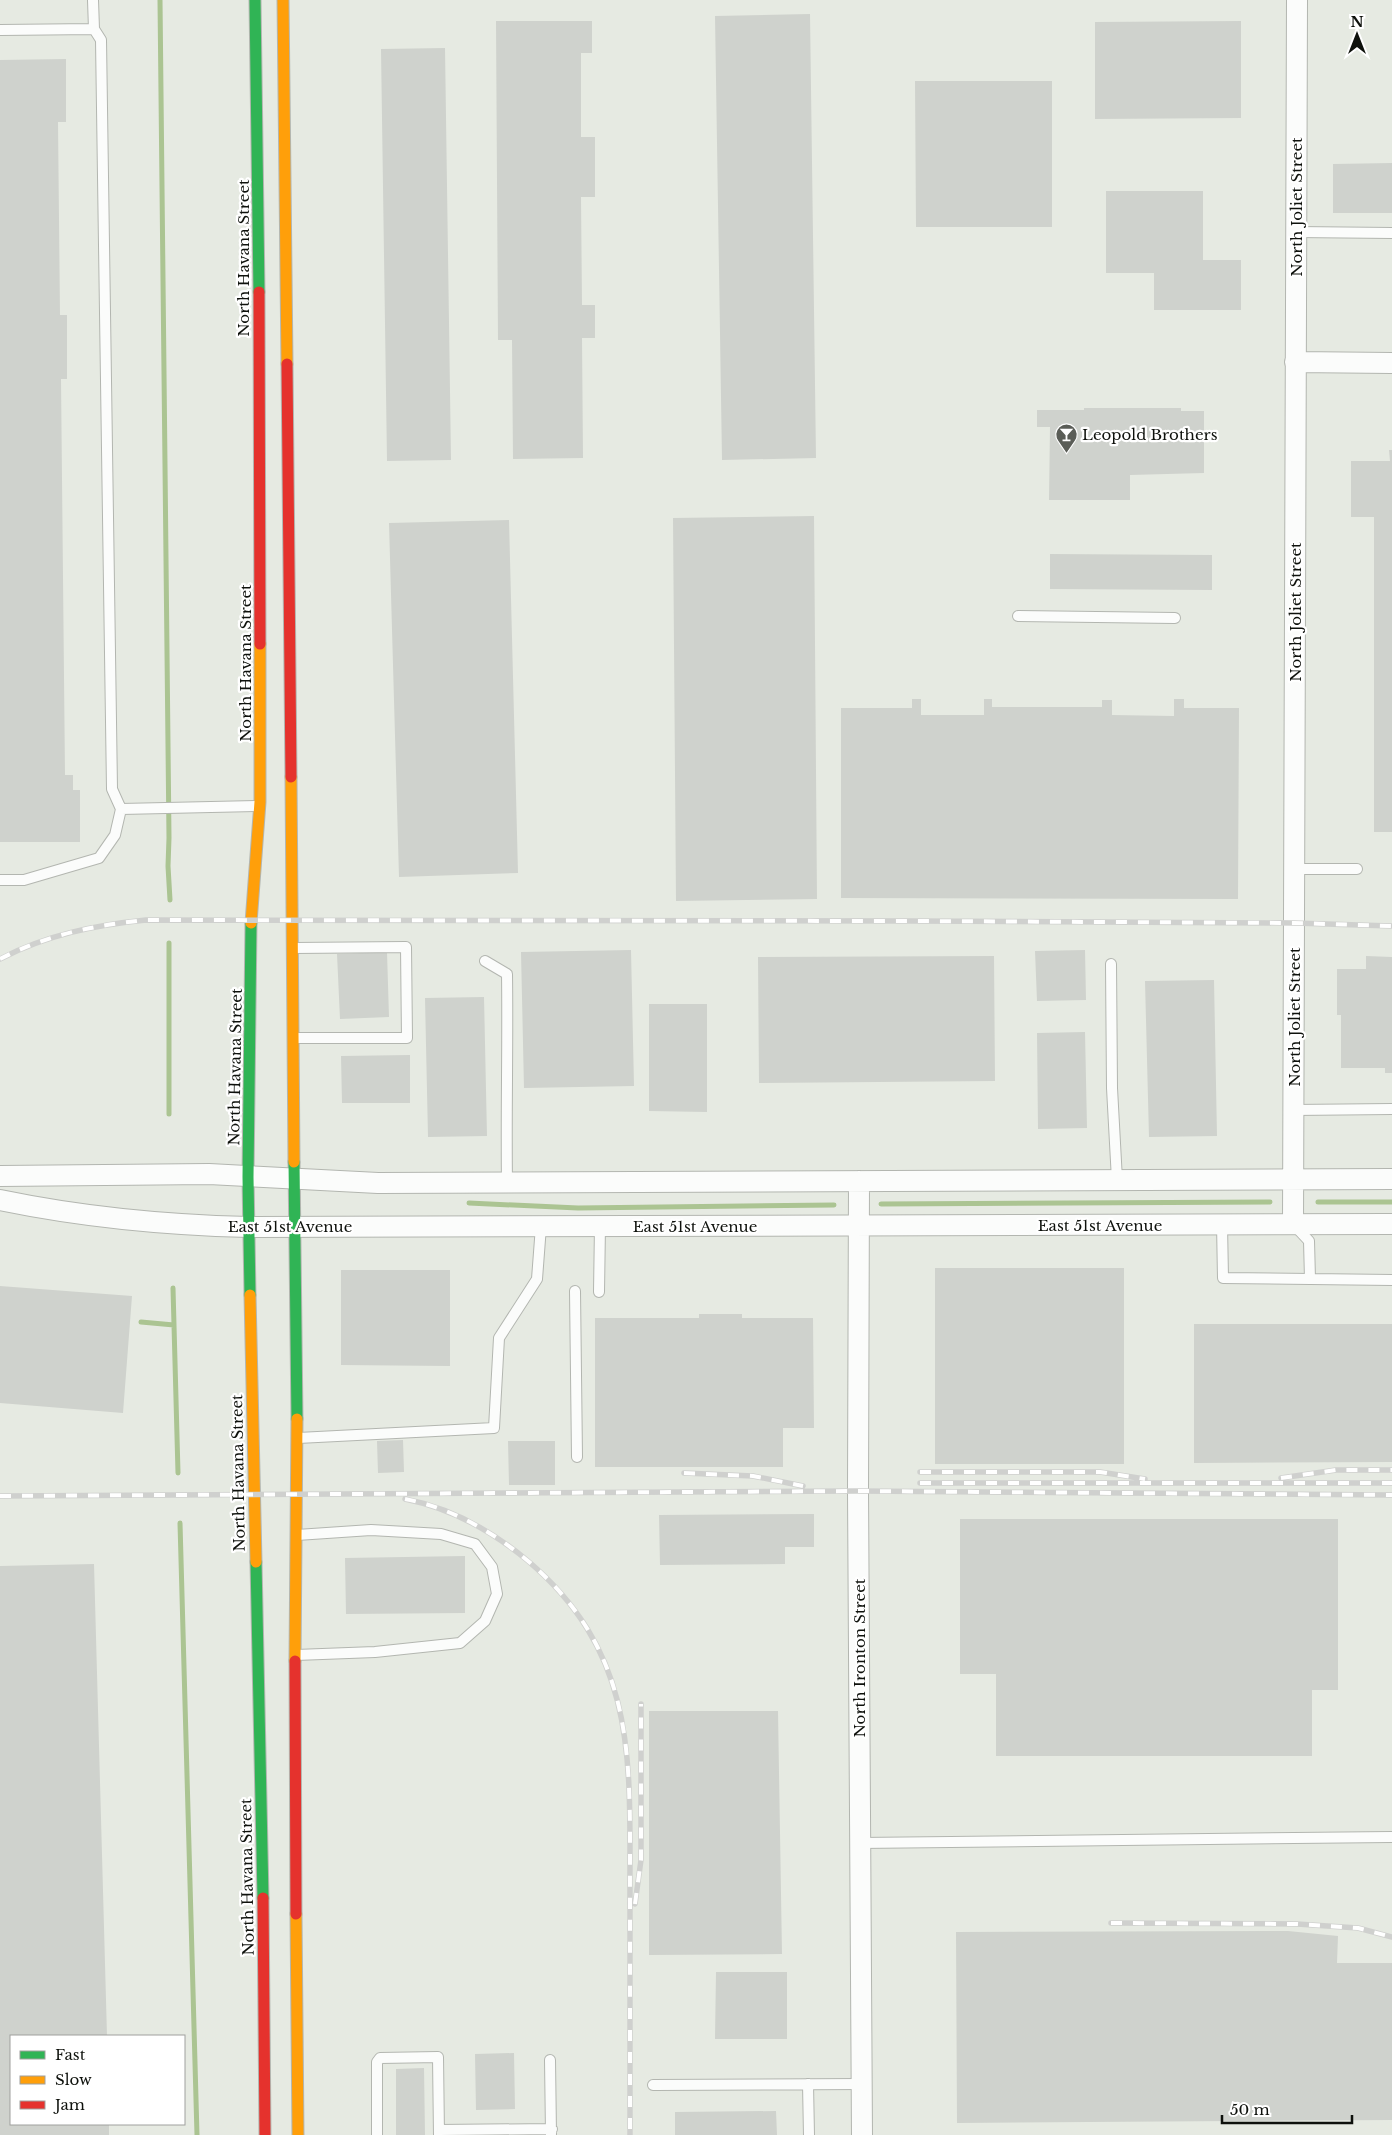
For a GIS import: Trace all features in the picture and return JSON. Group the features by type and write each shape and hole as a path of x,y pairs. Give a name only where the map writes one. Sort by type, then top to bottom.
{"main road":[{"name":"North Havana Street","path":"255,0 259,278 259,806 251,921 248,1177 252,1420 261,1748 265,2135"},
{"path":"283,0 297,1438 294,1750 298,2135"}],"street":[{"name":"North Joliet Street","path":"1293,1224 1297,0"},
{"path":"1295,362 1392,363"},
{"path":"0,1176 209,1174 378,1183 1392,1180"},
{"name":"North Ironton Street","path":"859,1181 862,2135"},
{"name":"East 51st Avenue","path":"0,1200 32,1206 160,1222 249,1227 1392,1224"}],"lane":[{"path":"0,880 24,880 99,858 115,835 121,809 112,789 101,40 94,29 93,0"},
{"path":"0,30 94,29"},
{"path":"1296,232 1392,233"},
{"path":"1018,616 1175,618"},
{"path":"121,809 259,806"},
{"path":"1294,869 1357,868"},
{"path":"293,948 406,947 407,1038 293,1038"},
{"path":"485,961 507,974 509,1078 506,1121 506,1183"},
{"path":"1111,964 1112,1088 1117,1180"},
{"path":"1294,1110 1392,1109"},
{"path":"1222,1224 1223,1278 1392,1280"},
{"path":"1293,1224 1309,1241 1310,1279"},
{"path":"297,1438 494,1428 499,1338 537,1279 541,1226"},
{"path":"599,1292 600,1226"},
{"path":"575,1291 577,1456"},
{"path":"295,1655 375,1652 460,1643 485,1621 497,1594 492,1567 475,1544 441,1534 371,1530 297,1535"},
{"path":"860,1843 1392,1837"},
{"path":"377,2135 377,2062 380,2058 438,2057 439,2133 552,2132 550,2060"},
{"path":"808,2084 809,2135"},
{"path":"653,2085 862,2084"}],"building":[{"path":"810,14 816,458 722,460 715,16"},
{"path":"496,21 592,21 592,53 581,53 581,137 595,137 595,197 581,197 582,305 595,305 595,338 582,338 583,458 513,459 512,340 498,340"},
{"path":"1241,21 1241,118 1095,119 1095,22"},
{"path":"445,48 451,460 387,461 381,49"},
{"path":"66,59 66,122 58,122 60,315 67,315 67,379 61,379 65,775 73,775 73,790 80,790 80,842 0,842 0,60"},
{"path":"915,81 1052,81 1052,227 916,227"},
{"path":"1392,163 1392,213 1333,213 1333,164"},
{"path":"1106,191 1203,191 1203,260 1241,260 1241,310 1154,310 1154,273 1106,273"},
{"path":"1084,408 1181,408 1181,411 1204,411 1204,473 1130,475 1130,500 1049,500 1050,427 1037,427 1037,410 1084,410"},
{"path":"1389,450 1392,450 1392,832 1374,832 1374,517 1351,517 1351,461 1390,461"},
{"path":"814,516 817,899 676,901 673,518"},
{"path":"509,520 518,873 399,877 389,523"},
{"path":"1050,554 1212,555 1212,590 1050,589"},
{"path":"912,699 921,699 921,715 984,715 984,699 992,699 992,707 1102,707 1102,700 1112,700 1112,715 1174,716 1174,699 1184,699 1184,708 1239,708 1238,899 841,898 841,708 912,708"},
{"path":"631,950 634,1086 524,1088 521,952"},
{"path":"1085,950 1086,1000 1037,1001 1035,951"},
{"path":"387,952 389,1017 340,1019 337,954"},
{"path":"994,956 995,1081 759,1083 758,957"},
{"path":"1366,956 1392,957 1392,1073 1385,1073 1385,1068 1341,1068 1341,1015 1337,1015 1337,969 1366,969"},
{"path":"1214,980 1217,1136 1149,1137 1145,981"},
{"path":"484,997 487,1136 428,1137 425,998"},
{"path":"649,1004 707,1004 707,1112 649,1111"},
{"path":"1085,1032 1087,1128 1038,1129 1037,1033"},
{"path":"410,1055 410,1103 342,1103 341,1056"},
{"path":"935,1268 1124,1268 1124,1464 935,1464"},
{"path":"341,1270 450,1270 450,1366 341,1365"},
{"path":"0,1286 132,1296 123,1413 0,1403"},
{"path":"699,1314 742,1314 742,1318 813,1318 814,1428 783,1428 783,1467 595,1467 595,1318 699,1318"},
{"path":"1194,1324 1392,1324 1392,1462 1194,1463"},
{"path":"403,1440 404,1472 378,1473 377,1441"},
{"path":"508,1441 555,1441 555,1485 509,1485"},
{"path":"814,1514 814,1547 785,1547 785,1564 660,1565 659,1515"},
{"path":"960,1519 1338,1519 1338,1690 1312,1690 1312,1756 996,1756 996,1674 960,1674"},
{"path":"465,1556 465,1613 346,1614 345,1558"},
{"path":"94,1564 107,2035 10,2035 10,2125 109,2125 109,2135 0,2135 0,1566"},
{"path":"649,1711 778,1711 782,1954 649,1955"},
{"path":"1288,1931 1338,1936 1337,1963 1392,1963 1392,2120 957,2123 956,1932"},
{"path":"716,1972 787,1972 787,2039 715,2039"},
{"path":"514,2053 515,2109 476,2110 475,2054"},
{"path":"424,2068 425,2135 396,2135 396,2069"},
{"path":"776,2111 777,2135 675,2135 675,2112"}],"waterway":[{"path":"160,0 168,866 170,900"},
{"path":"169,943 169,1114"},
{"path":"881,1204 1270,1202"},
{"path":"1318,1202 1392,1202"},
{"path":"469,1203 578,1208 834,1205"},
{"path":"173,1288 178,1473"},
{"path":"141,1322 174,1325"},
{"path":"180,1523 197,2135"}],"railway":[{"path":"0,959 35,943 71,932 146,920 913,921 1294,923 1392,926"},
{"path":"1281,1478 1336,1470 1392,1470"},
{"path":"920,1472 1100,1472 1145,1479"},
{"path":"684,1473 753,1476 803,1486"},
{"path":"920,1483 1392,1483"},
{"path":"0,1496 858,1491 1392,1495"},
{"path":"405,1499 439,1508 470,1522 500,1540 528,1561 565,1598 592,1637 610,1677 621,1718 627,1762 630,1808 630,2135"},
{"path":"635,1904 641,1860 641,1704"},
{"path":"1111,1923 1297,1924 1358,1928 1392,1937"}],"traffic: fast":[{"path":"255,0 259,292"},
{"path":"250,1295 248,1177 251,923"},
{"path":"294,1162 297,1419"},
{"path":"256,1562 263,1898"}],"traffic: slow":[{"path":"283,0 287,364"},
{"path":"251,923 260,802 260,644"},
{"path":"291,777 294,1162"},
{"path":"250,1295 256,1562"},
{"path":"295,1661 297,1419"},
{"path":"296,1914 298,2135"}],"traffic: jam":[{"path":"259,292 260,644"},
{"path":"287,364 291,777"},
{"path":"295,1661 296,1914"},
{"path":"263,1898 265,2135"}],"place":[{"name":"Leopold Brothers","path":"1066,453"}]}
